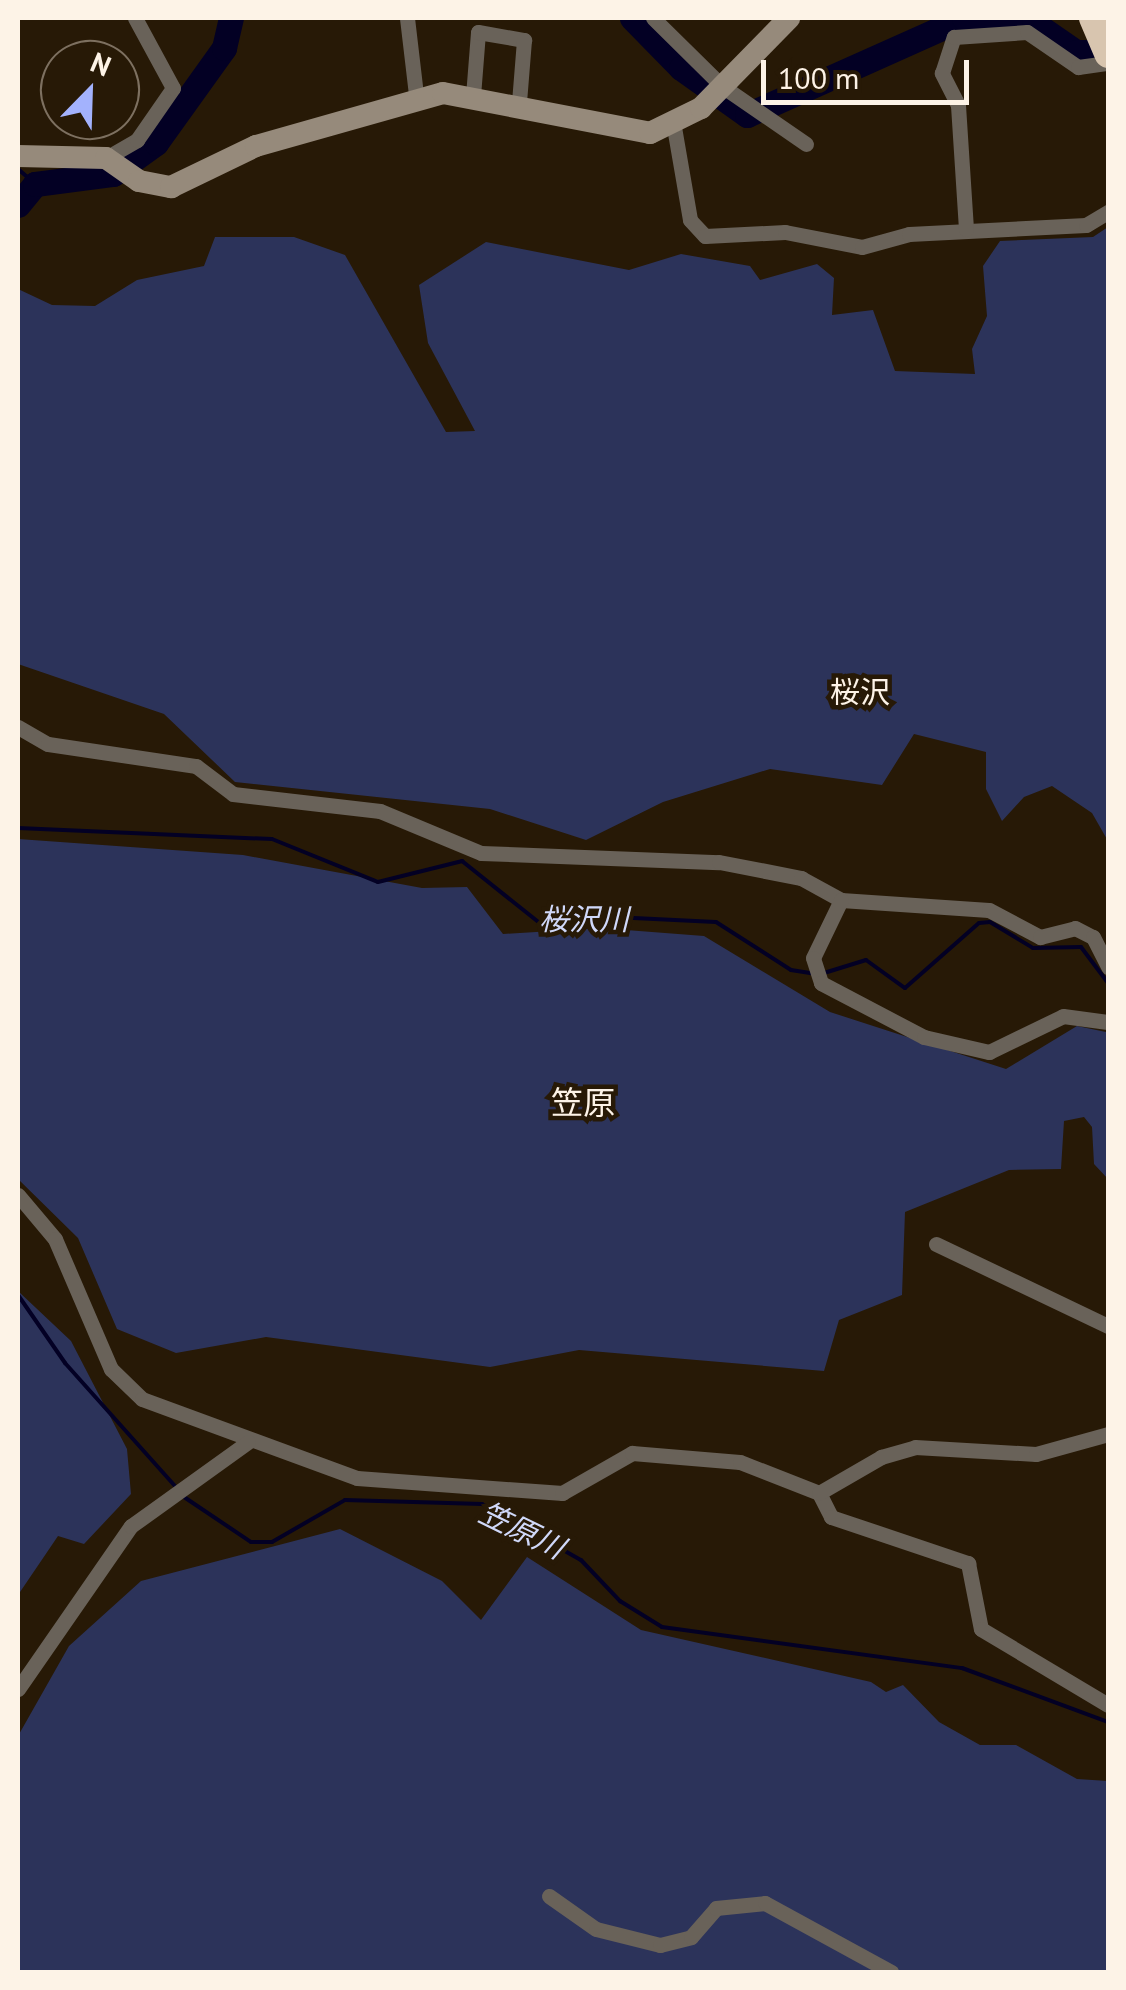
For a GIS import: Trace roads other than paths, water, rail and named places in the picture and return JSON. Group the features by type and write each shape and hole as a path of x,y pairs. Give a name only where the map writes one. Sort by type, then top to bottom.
{"highway":[{"path":"1094,18 1108,54"}],"street":[{"path":"18,156 106,158 137,140 173,88 135,18"},
{"path":"407,18 416,96"},
{"path":"653,18 722,86 806,144"},
{"path":"106,158 140,181 171,187 218,160 416,96 473,96 519,102 634,132 674,127 722,86 788,18"},
{"path":"473,96 478,32 524,40 519,102"},
{"path":"966,229 958,105 942,72 954,37 1027,32 1078,67 1108,64"},
{"path":"674,127 690,220 705,236 785,232 844,248 966,229 1086,225 1108,212"},
{"path":"18,727 48,744 196,766 233,794 380,811 481,853 719,862 801,878 841,900 989,910 1040,937 1074,928 1094,938 1108,967"},
{"path":"841,900 813,966 820,983 924,1037 968,1050 1002,1048 1064,1016 1108,1022"},
{"path":"18,1196 55,1240 128,1392 248,1442 357,1478 562,1493 632,1452 696,1453 819,1493 830,1516 968,1563 981,1629 1108,1705"},
{"path":"936,1244 1108,1326"},
{"path":"819,1493 880,1457 915,1447 1036,1454 1108,1434"},
{"path":"18,1690 131,1526 248,1442"},
{"path":"549,1896 596,1929 660,1945 691,1937 716,1908 765,1904 891,1972"}],"waterway":[{"path":"18,205 35,184 113,174 156,143 224,48 231,18"},
{"path":"632,18 681,68 747,115 964,18 1034,23 1076,52 1092,52"},
{"path":"18,169 35,184"},
{"name":"桜沢川","path":"18,828 272,839 378,882 462,861 541,924 572,915 716,922 791,970 815,974"},
{"name":"桜沢川","path":"824,973 866,960 905,988 979,923 990,922 1033,948 1081,947 1108,983"},
{"name":"笠原川","path":"18,1295 65,1363 176,1487"},
{"name":"笠原川","path":"181,1495 251,1542 272,1542 345,1500 482,1504 581,1560 620,1601 662,1627 962,1668 1108,1722"}],"district":[{"name":"桜沢","path":"860,692"},
{"name":"笠原","path":"583,1102"}]}
